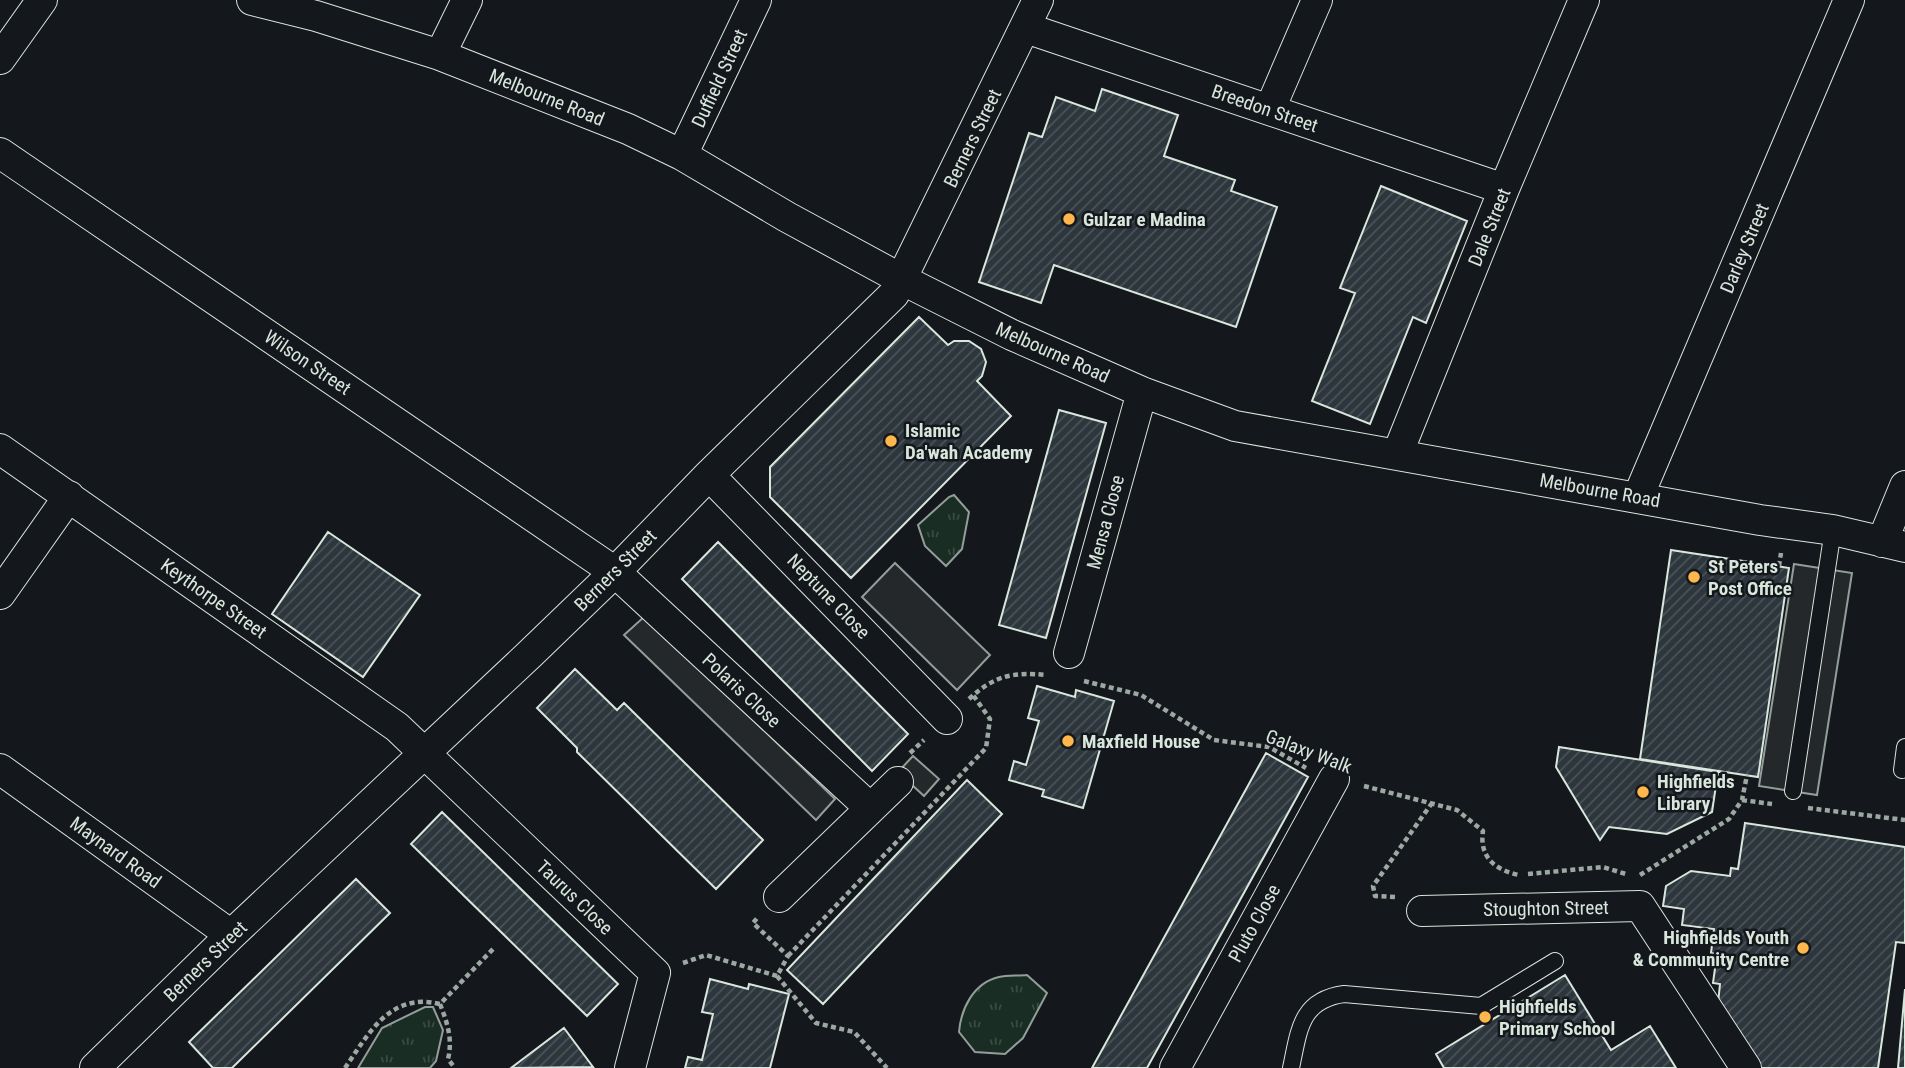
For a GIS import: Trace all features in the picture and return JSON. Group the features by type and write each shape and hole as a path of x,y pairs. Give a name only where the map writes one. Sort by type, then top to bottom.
{"street":[{"path":"0,59 42,0"},
{"name":"Melbourne Road","path":"252,0 316,16 440,55 628,129 682,155 787,217 903,280 1012,335 1142,391 1236,426 1760,520 1833,530 1893,545"},
{"path":"440,55 467,0"},
{"name":"Duffield Street","path":"682,155 756,0"},
{"name":"Berners Street","path":"95,1068 231,935 615,572 709,475 894,295 1038,0"},
{"path":"1270,109 1317,0"},
{"name":"Dale Street","path":"1397,456 1504,189 1584,0"},
{"name":"Darley Street","path":"1638,497 1849,0"},
{"name":"Breedon Street","path":"1026,28 1504,189"},
{"name":"Wilson Street","path":"0,153 615,572"},
{"name":"Mensa Close","path":"1073,666 1142,391"},
{"name":"Keythorpe Street","path":"0,449 397,727 424,754"},
{"name":"Neptune Close","path":"709,475 947,719"},
{"path":"1893,545 1905,486"},
{"path":"0,594 69,496"},
{"name":"Polaris Close","path":"615,572 870,808"},
{"name":"Taurus Close","path":"424,754 655,973"},
{"name":"Maynard Road","path":"0,769 231,935"},
{"name":"Pluto Close","path":"1175,1068 1334,779"},
{"path":"779,897 898,782"},
{"name":"Stoughton Street","path":"1422,911 1640,906 1746,1068"},
{"path":"629,1068 655,973"}],"lane":[{"path":"1795,799 1833,530"},
{"path":"1902,770 1905,747"},
{"path":"1291,1068 1301,1026 1308,1010 1329,996 1344,994 1481,1006 1555,961"}],"path":[{"name":"Galaxy Walk","path":"1073,666 1141,695 1214,740 1269,747 1311,771 1334,779 1457,810 1483,831 1481,843 1485,856 1495,865 1516,875 1603,867 1635,878 1729,819 1742,800"},
{"path":"777,976 788,956 986,748 990,719 973,695"},
{"path":"1748,775 1742,800 1782,805"},
{"path":"1795,799 1905,820"},
{"path":"1422,911 1406,898 1375,897 1373,886 1432,803"},
{"path":"779,897 753,922 788,956"},
{"path":"440,1004 494,948"},
{"path":"655,973 706,955 777,976 816,1023 854,1032 887,1068"},
{"path":"345,1068 379,1020 396,1008 427,1001 440,1004"},
{"path":"440,1004 449,1027 450,1051 447,1059 456,1068"}],"green space":[{"path":"954,495 969,512 962,549 946,566 925,546 918,525"},
{"path":"1027,975 1047,993 1023,1038 1005,1054 975,1052 959,1032 962,1015 970,998 990,980 1002,976"},
{"path":"425,1007 433,1007 443,1030 436,1061 430,1068 358,1068 382,1028"}],"shaded area":[{"path":"895,563 990,655 957,690 862,597"},
{"path":"1794,564 1852,573 1817,795 1759,786"},
{"path":"645,616 835,799 816,820 624,635"},
{"path":"913,756 939,779 924,796 898,772"}],"building":[{"path":"1102,89 1178,115 1164,156 1235,180 1231,191 1277,207 1236,327 1054,265 1041,303 979,282 1029,133 1042,137 1056,97 1095,111"},
{"path":"1381,186 1467,221 1426,323 1413,317 1370,424 1312,401 1355,293 1340,288"},
{"name":"Islamic Da'wah Academy","path":"919,317 948,345 954,341 969,341 981,349 986,362 982,376 977,381 1011,416 851,578 770,497 770,467"},
{"path":"1059,410 1106,423 1046,638 999,625"},
{"path":"328,532 420,595 363,677 272,614"},
{"path":"718,542 908,734 872,771 682,579"},
{"path":"1671,550 1789,568 1758,777 1640,759"},
{"path":"575,669 617,710 624,703 763,840 716,889 577,752 577,748 537,708"},
{"name":"Maxfield House","path":"1037,686 1075,697 1076,690 1114,701 1083,808 1042,796 1044,790 1009,780 1014,761 1026,765 1039,721 1028,718"},
{"name":"Highfields Library","path":"1559,747 1718,772 1712,812 1667,834 1609,827 1600,840 1556,767"},
{"path":"1266,753 1308,777 1147,1068 1092,1068"},
{"path":"967,780 1002,814 823,1004 787,970"},
{"path":"442,812 618,984 587,1016 411,844"},
{"name":"Highfields Youth & Community Centre","path":"1745,823 1905,847 1905,943 1896,942 1878,1068 1757,1068 1717,1013 1720,984 1713,983 1717,954 1711,953 1714,929 1682,925 1684,909 1663,906 1666,886 1691,871 1730,876 1731,868 1738,869"},
{"path":"356,879 390,913 232,1068 213,1068 189,1042"},
{"path":"1565,975 1611,1050 1650,1026 1676,1068 1444,1068 1436,1054"},
{"path":"710,979 748,989 749,984 789,994 770,1068 685,1068 688,1057 702,1060 713,1014 702,1012"},
{"path":"1905,989 1905,1068 1898,1068"},
{"path":"564,1028 593,1067 511,1068"}],"place":[{"name":"Gulzar e Madina","path":"1069,219"},
{"name":"Islamic Da'wah Academy","path":"891,441"},
{"name":"St Peters Post Office","path":"1694,577"},
{"name":"Maxfield House","path":"1068,741"},
{"name":"Highfields Library","path":"1643,792"},
{"name":"Highfields Youth & Community Centre","path":"1803,948"},
{"name":"Highfields Primary School","path":"1485,1017"}]}
